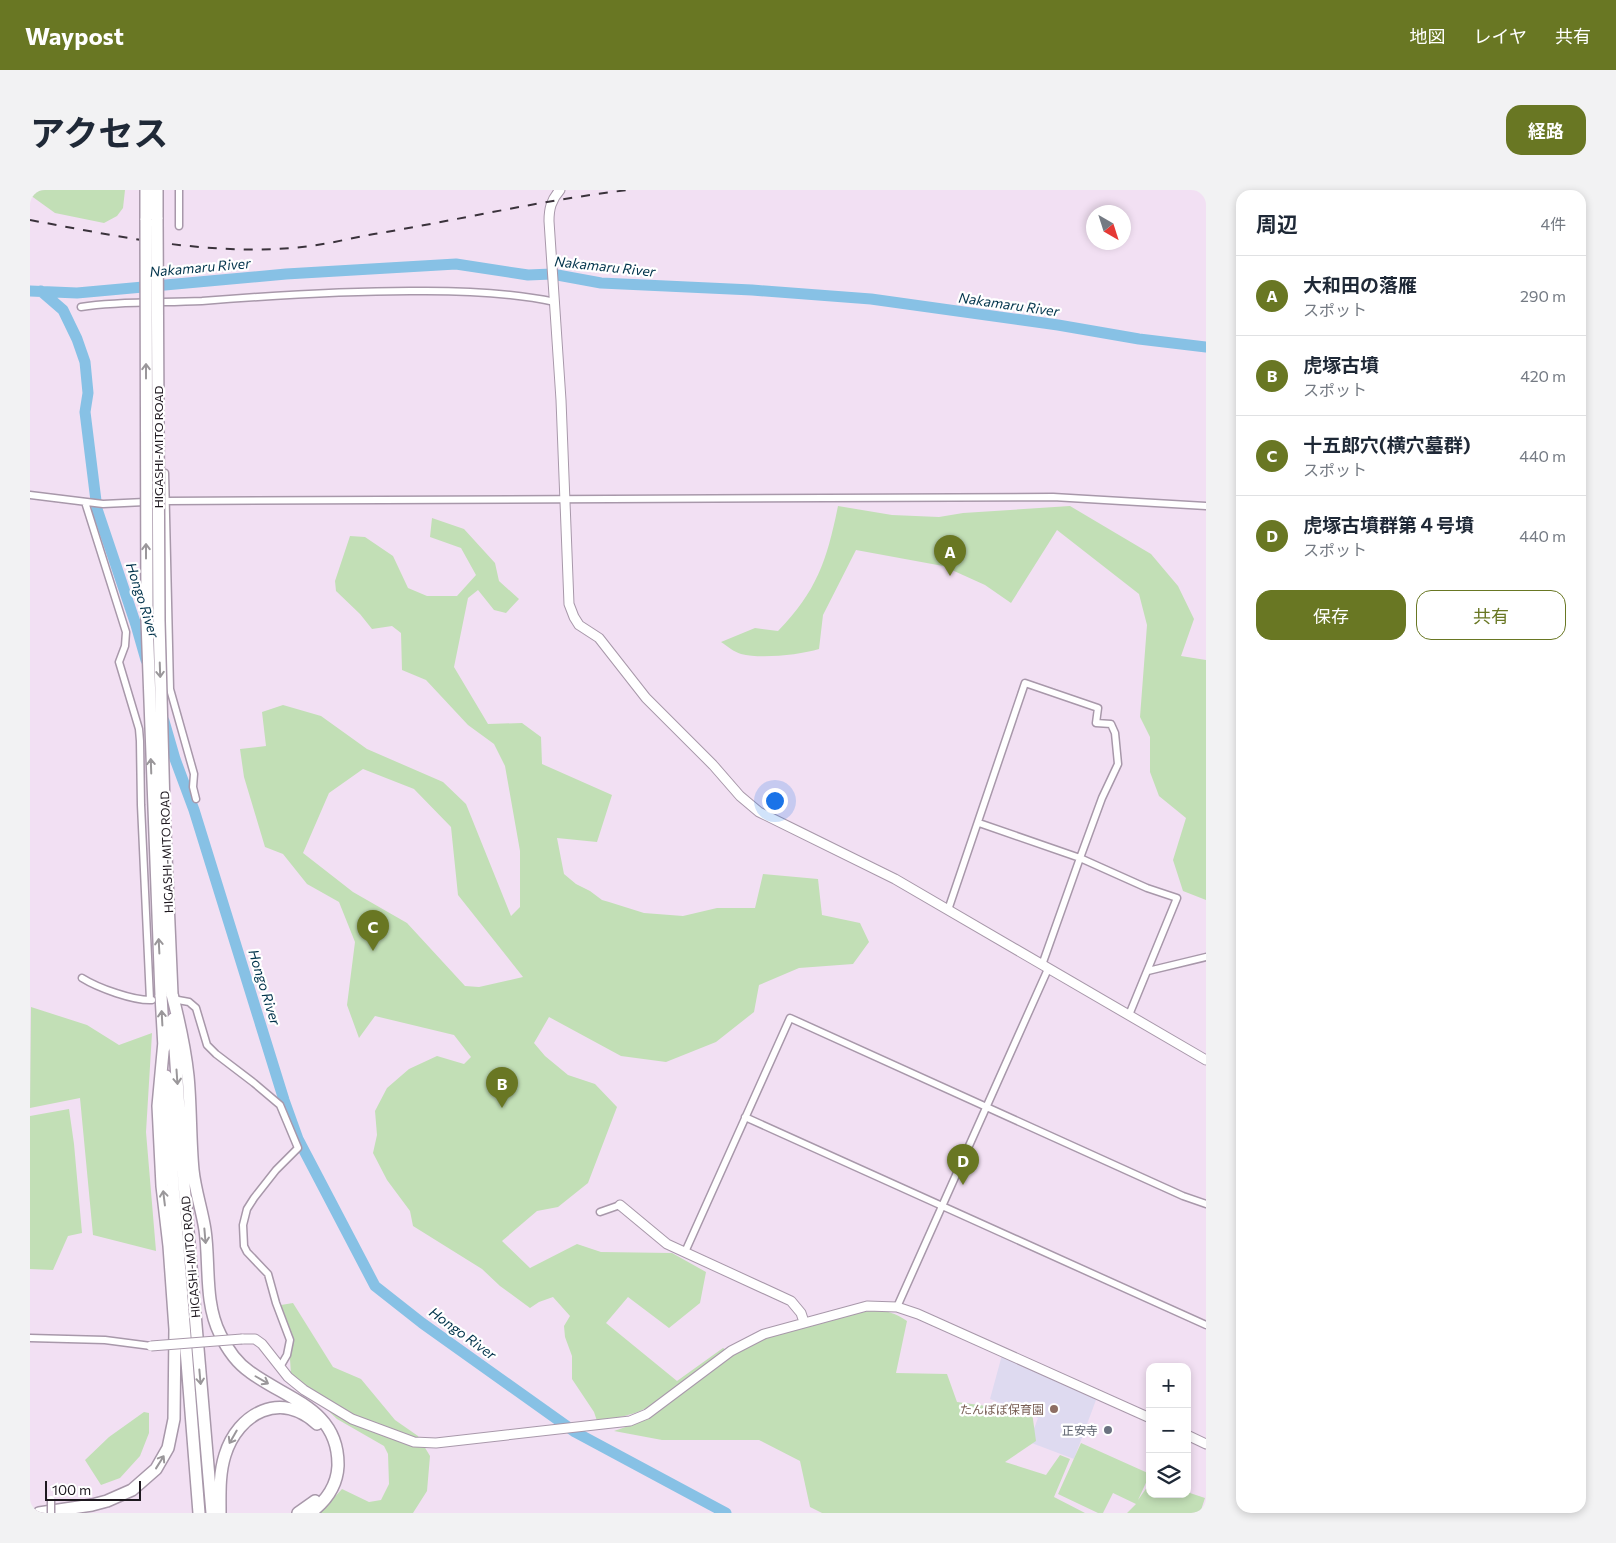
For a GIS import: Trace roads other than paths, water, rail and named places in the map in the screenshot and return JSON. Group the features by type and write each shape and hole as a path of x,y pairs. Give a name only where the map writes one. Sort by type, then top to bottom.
{"highway":[{"name":"HIGASHI-MITO ROAD","path":"146,190 151,219 146,622 164,1041 173,1185 199,1513"},
{"name":"HIGASHI-MITO ROAD","path":"151,219 157,190"},
{"name":"HIGASHI-MITO ROAD","path":"163,998 184,1184 212,1513"},
{"path":"163,998 182,1029 187,1066 193,1171 205,1230 211,1300 219,1333 229,1350 243,1366 315,1412 327,1426 335,1441 338,1459 335,1480 326,1499 310,1513"},
{"path":"39,1513 92,1505 107,1501 132,1490 149,1478 168,1448 174,1419 175,1338 169,1246 162,1186 158,1106 164,1041"},
{"path":"220,1513 222,1467 231,1439 242,1424 256,1413 280,1408 297,1411 311,1419 323,1432 330,1448 331,1467 326,1485 315,1501 298,1513"}],"street":[{"path":"178,226 179,190"},
{"path":"560,190 554,197 549,210 552,280 555,302 569,604 571,612 579,625 599,638 660,714 713,766 740,796 759,812 895,880 1206,1060"},
{"path":"81,306 179,302 356,290 524,295 555,302"},
{"path":"165,473 170,689 192,769 192,787 196,799"},
{"path":"30,494 96,503 166,501 1053,497 1206,506"},
{"path":"85,502 126,632 125,646 119,662 139,729 163,998"},
{"path":"896,1307 986,1107 1045,967 1080,858 1102,798 1118,764 1115,733 1111,724 1096,724 1098,708 1025,684 948,910"},
{"path":"979,823 1080,858 1147,888 1177,898 1129,1015"},
{"path":"1148,971 1206,957"},
{"path":"82,978 91,983 142,1000 163,998 189,1002 196,1008 207,1045 280,1105 298,1148 276,1170 254,1198 247,1209 243,1225 246,1252 268,1274 276,1303 290,1340 287,1355 280,1367"},
{"path":"685,1252 790,1018 1183,1196 1206,1204"},
{"path":"745,1117 1206,1325"},
{"path":"600,1212 620,1204 667,1244 787,1298 801,1313 804,1322"},
{"path":"30,1338 105,1340 151,1346 242,1338 255,1340 262,1344 288,1377 304,1390 352,1419 414,1442 436,1443 630,1421 647,1414 731,1351 764,1334 867,1306 896,1307 918,1314 1146,1416"},
{"path":"1191,1437 1206,1444"},
{"path":"51,1513 52,1496"}],"waterway":[{"name":"Nakamaru River","path":"30,291 77,293 286,274 456,264 528,275 552,274 601,283 752,290 871,299 1058,325 1139,339 1206,347"},
{"name":"Hongo River","path":"41,291 63,310 77,339 85,362 88,393 85,412 97,509 146,660"},
{"name":"Hongo River","path":"164,721 298,1139 375,1286 422,1323 575,1432 726,1513"}],"railway":[{"path":"30,220 160,243 226,249 292,248 323,244 564,199 628,190"}],"place":[{"name":"大和田の落雁","path":"950,576"},
{"name":"十五郎穴(横穴墓群)","path":"373,951"},
{"name":"虎塚古墳","path":"502,1108"},
{"name":"虎塚古墳群第４号墳","path":"963,1185"},
{"name":"たんぽぽ保育園","path":"1054,1409"},
{"name":"正安寺","path":"1108,1430"}]}
